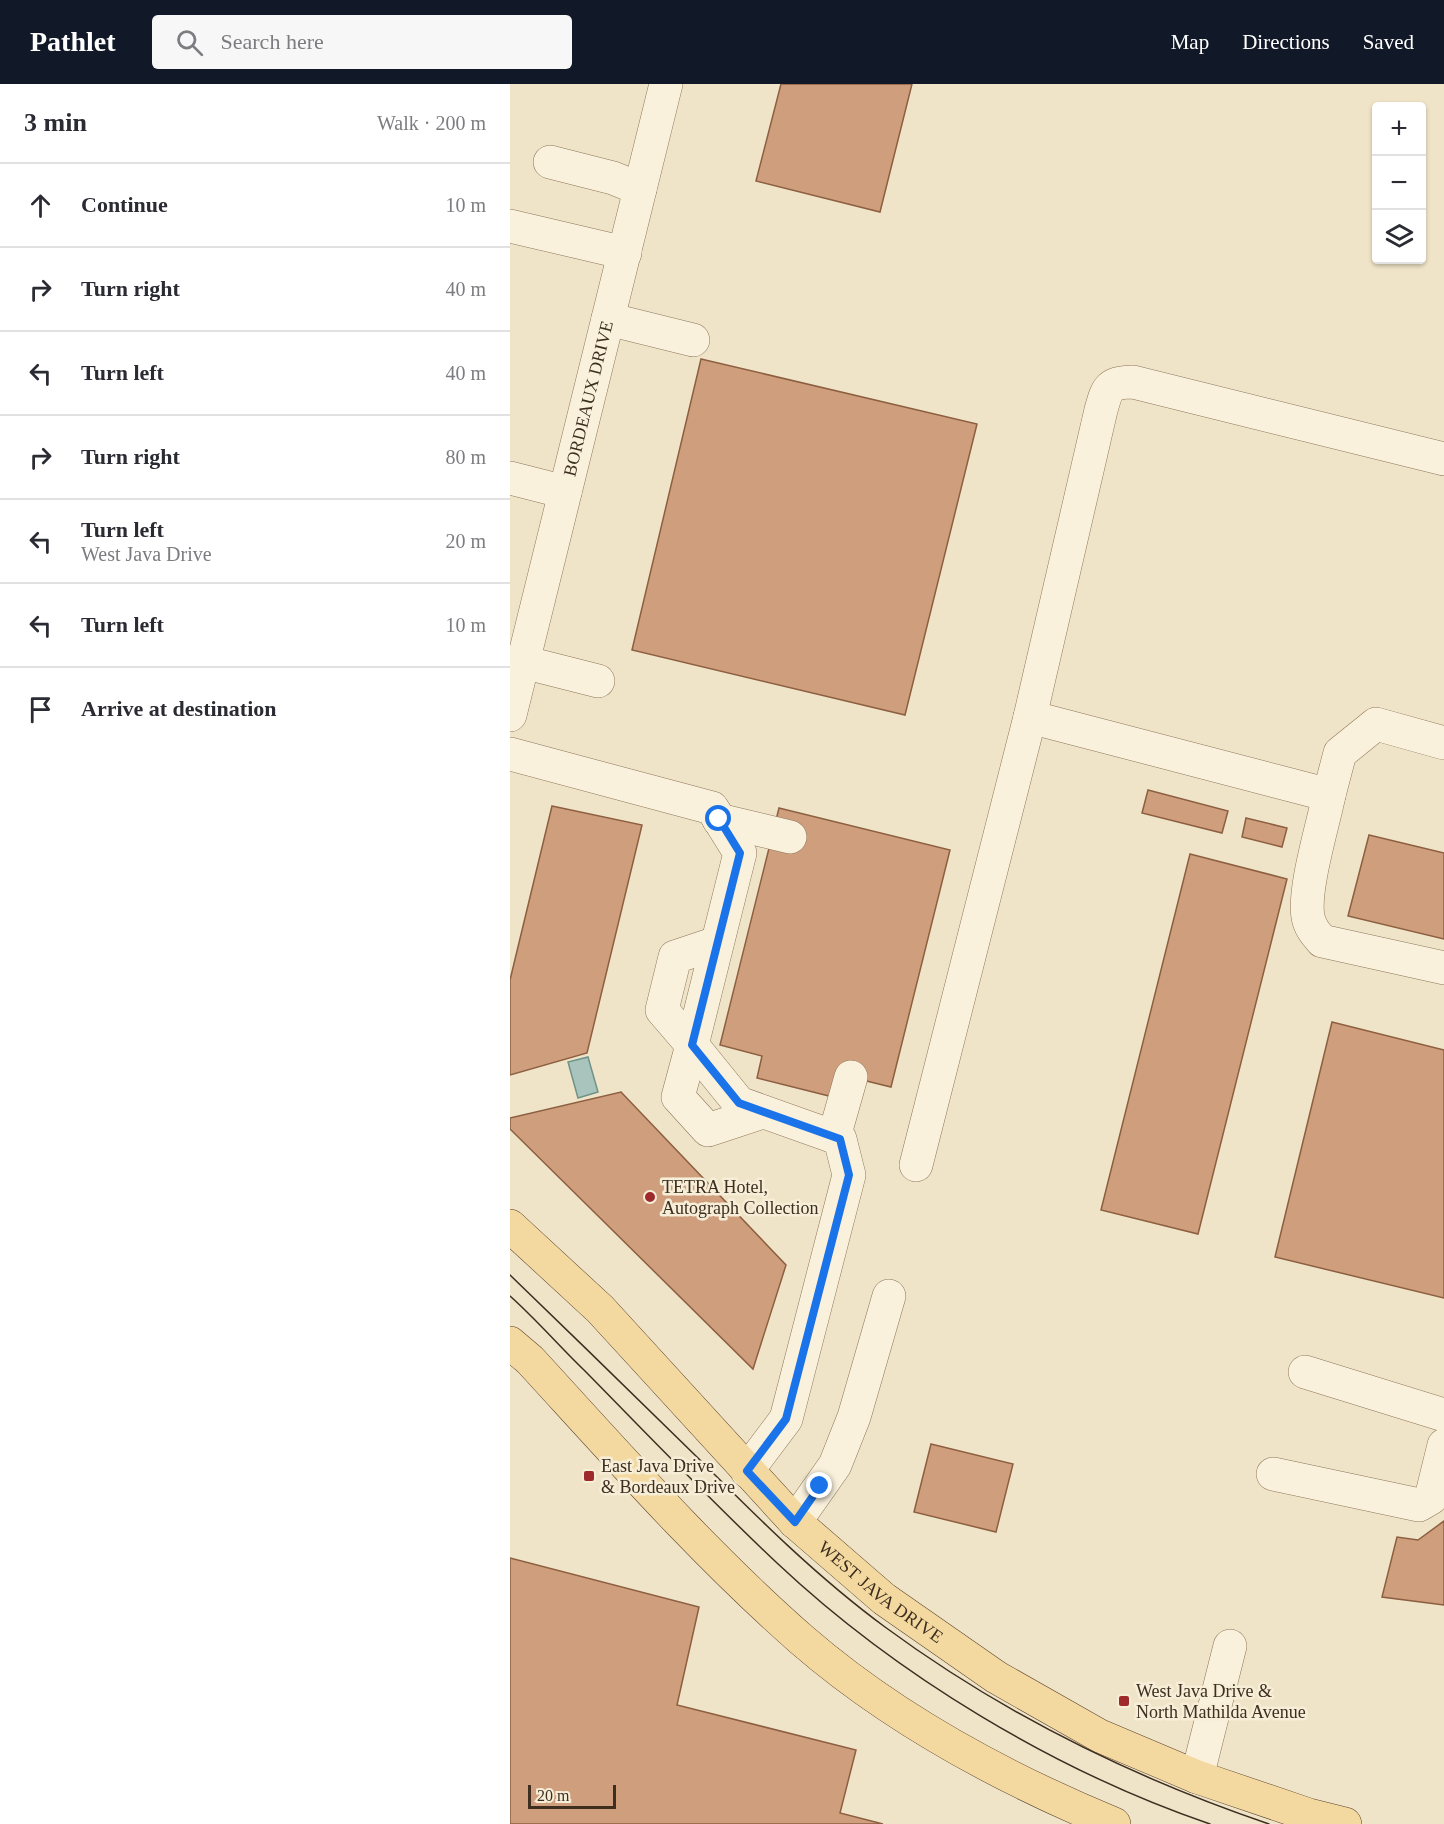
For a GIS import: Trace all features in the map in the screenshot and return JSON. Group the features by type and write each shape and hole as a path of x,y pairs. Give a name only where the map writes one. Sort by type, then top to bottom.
{"main road":[{"name":"WEST JAVA DRIVE","path":"510,1226 600,1309 795,1522 884,1599 996,1677 1100,1736 1197,1777 1309,1815 1345,1824"},
{"path":"510,1343 530,1360 699,1544 804,1642 871,1692 978,1760 1044,1794 1114,1824"}],"street":[{"name":"BORDEAUX DRIVE","path":"510,715 666,84"},
{"path":"550,162 608,176 640,189"},
{"path":"510,226 625,253"},
{"path":"608,319 693,340"},
{"path":"916,1165 1030,717 1107,390 1118,382 1132,382 1444,459"},
{"path":"510,478 565,492"},
{"path":"523,662 598,681"},
{"path":"1030,717 1329,795"},
{"path":"1444,743 1376,724 1340,753 1308,895 1307,916 1312,930 1322,941 1444,968"},
{"path":"510,754 712,808 740,853 678,1097 708,1130 763,1112"},
{"path":"726,830 788,845"},
{"path":"692,1045 739,1103 840,1139 849,1175 786,1419 747,1471"},
{"path":"834,1137 851,1077"},
{"path":"795,1522 835,1465 854,1418 889,1296"},
{"path":"1305,1372 1444,1415"},
{"path":"1274,1474 1419,1504 1431,1498 1444,1445"},
{"path":"1197,1777 1230,1646"}],"water":[{"path":"588,1057 598,1092 578,1098 568,1062"}],"building":[{"path":"781,84 912,84 880,212 756,181"},
{"path":"701,359 977,424 905,715 632,650"},
{"path":"1148,790 1228,811 1222,833 1142,813"},
{"path":"552,806 642,825 587,1053 510,1075 510,980"},
{"path":"779,808 950,850 891,1087 838,1074 833,1097 757,1078 762,1056 720,1045"},
{"path":"1246,818 1287,828 1282,847 1242,837"},
{"path":"1369,835 1444,853 1444,939 1348,916"},
{"path":"1190,854 1287,879 1198,1234 1101,1210"},
{"path":"1332,1022 1444,1050 1444,1298 1275,1257"},
{"name":"TETRA Hotel, Autograph Collection","path":"621,1092 786,1265 753,1369 510,1129 510,1118"},
{"path":"931,1444 1013,1464 996,1532 914,1512"},
{"path":"1444,1521 1444,1605 1382,1597 1397,1537 1418,1540"},
{"path":"510,1558 699,1607 677,1705 856,1750 840,1813 883,1824 510,1824"}],"tram line":[{"path":"510,1275 788,1546 835,1588 885,1627 975,1688 1070,1741 1167,1786 1269,1824"},
{"path":"510,1296 752,1540 823,1604 873,1644 925,1681 1036,1748 1094,1777 1210,1824"}],"place":[{"name":"TETRA Hotel, Autograph Collection","path":"650,1197"},
{"name":"East Java Drive & Bordeaux Drive","path":"589,1476"},
{"name":"West Java Drive & North Mathilda Avenue","path":"1124,1701"}],"route":[{"path":"719,819 740,853 692,1045 739,1103 840,1139 849,1175 786,1419 747,1471 795,1522 820,1486"}]}
